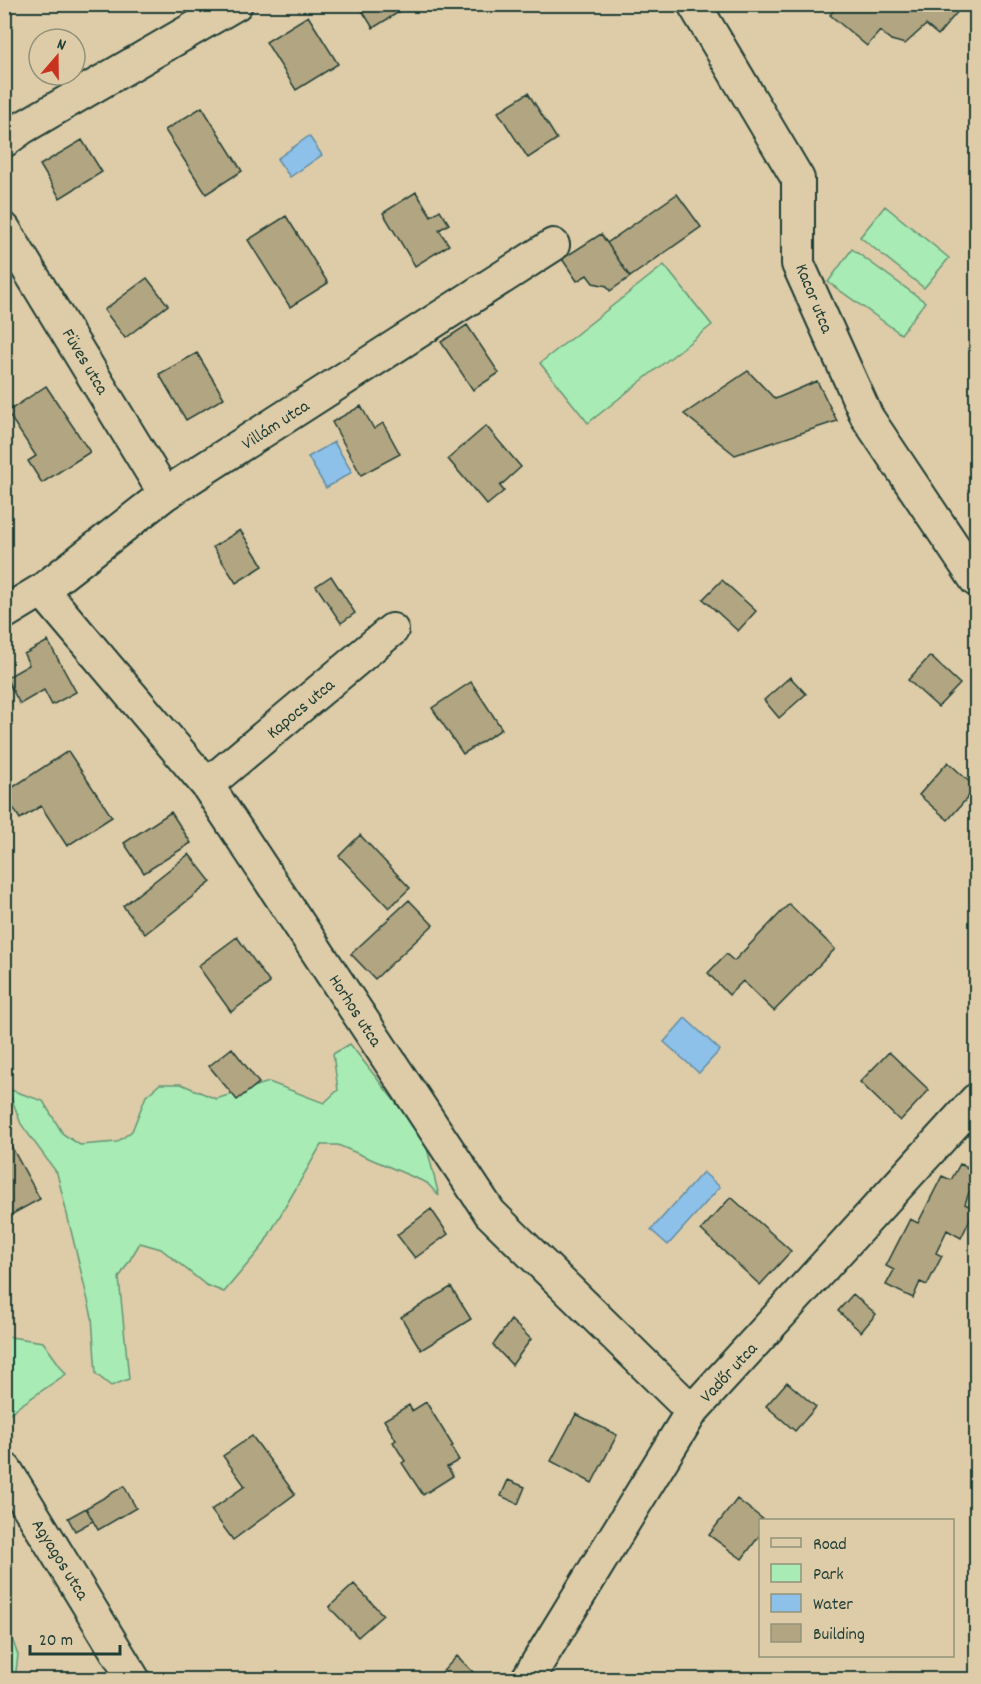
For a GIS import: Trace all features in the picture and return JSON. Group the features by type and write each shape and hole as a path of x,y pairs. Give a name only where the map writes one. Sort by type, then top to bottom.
{"street":[{"path":"4,141 22,128 236,4"},
{"name":"Kacor utca","path":"694,4 798,179 798,264 867,417 976,580"},
{"name":"Füves utca","path":"4,229 165,494"},
{"name":"Villám utca","path":"4,613 42,590 165,494 553,245"},
{"name":"Horhos utca","path":"42,590 207,784 490,1213 692,1411"},
{"name":"Kapocs utca","path":"207,784 392,630"},
{"name":"Vadőr utca","path":"527,1680 529,1672 692,1411 976,1100"},
{"name":"Agyagos utca","path":"6,1470 134,1680"}],"green space":[{"path":"885,206 949,258 924,288 860,237"},
{"path":"852,249 925,302 901,334 828,282"},
{"path":"664,265 712,325 588,423 540,363"},
{"path":"350,1044 425,1140 439,1196 427,1183 338,1145 321,1145 262,1247 224,1292 206,1285 161,1249 140,1243 119,1278 129,1379 111,1386 96,1374 92,1317 57,1173 21,1124 8,1089 43,1101 63,1134 80,1145 117,1142 132,1131 146,1096 160,1084 181,1084 216,1099 269,1082 324,1103 338,1090 333,1054"},
{"path":"4,1336 43,1342 66,1374 5,1416"},
{"path":"5,1620 18,1655 15,1679 5,1679"}],"water":[{"path":"309,136 322,155 290,177 277,159"},
{"path":"334,442 352,472 326,488 308,457"},
{"path":"685,1018 720,1050 699,1073 664,1042"},
{"path":"703,1172 720,1187 668,1245 651,1230"}],"building":[{"path":"358,4 401,4 404,9 373,28"},
{"path":"839,4 964,4 938,35 926,25 905,44 891,40 880,31 867,46 830,15"},
{"path":"308,16 338,64 296,90 266,42"},
{"path":"528,93 557,139 528,158 498,112"},
{"path":"202,107 242,171 206,194 165,130"},
{"path":"82,140 102,172 60,198 40,165"},
{"path":"416,192 431,216 440,210 449,224 439,230 449,245 415,266 383,213"},
{"path":"677,194 701,227 630,277 607,243"},
{"path":"286,216 328,283 290,307 248,240"},
{"path":"601,234 630,277 610,291 607,286 593,283 587,275 577,281 562,259"},
{"path":"147,278 168,305 125,338 104,310"},
{"path":"467,325 499,373 473,390 441,342"},
{"path":"197,353 224,398 186,420 159,374"},
{"path":"748,371 775,399 817,381 837,421 735,455 684,414"},
{"path":"46,386 90,452 42,483 28,461 36,456 7,412"},
{"path":"361,406 374,429 383,423 400,454 361,475 332,422"},
{"path":"486,426 521,467 500,486 504,491 487,505 448,459"},
{"path":"240,530 263,566 236,583 213,547"},
{"path":"331,576 355,613 341,623 316,586"},
{"path":"722,580 756,611 738,631 703,599"},
{"path":"48,641 76,692 52,705 44,690 20,704 6,678 29,665 24,654"},
{"path":"930,656 960,684 938,707 908,680"},
{"path":"790,677 806,694 779,718 764,700"},
{"path":"471,682 502,729 463,754 432,708"},
{"path":"68,751 112,817 67,846 41,806 20,819 4,793"},
{"path":"948,762 976,788 948,820 919,795"},
{"path":"171,812 191,843 144,873 124,843"},
{"path":"360,835 410,888 389,908 339,856"},
{"path":"189,854 211,882 145,934 123,906"},
{"path":"409,900 433,925 375,979 351,954"},
{"path":"789,904 835,949 774,1011 743,981 729,995 708,973 726,954 734,961"},
{"path":"237,937 270,983 231,1012 198,966"},
{"path":"232,1048 259,1083 237,1100 209,1066"},
{"path":"889,1052 929,1090 900,1121 860,1082"},
{"path":"4,1133 40,1199 7,1217 4,1212"},
{"path":"960,1164 976,1172 965,1204 975,1209 961,1238 947,1230 936,1253 942,1256 927,1285 920,1282 913,1298 886,1285 894,1270 886,1266 910,1219 918,1223 942,1176 951,1180"},
{"path":"731,1197 791,1251 760,1285 701,1230"},
{"path":"431,1209 448,1234 415,1258 397,1235"},
{"path":"451,1287 471,1319 421,1350 401,1317"},
{"path":"853,1294 876,1314 861,1332 838,1311"},
{"path":"511,1320 531,1339 512,1365 493,1345"},
{"path":"787,1382 816,1407 795,1431 766,1406"},
{"path":"426,1402 459,1460 447,1467 453,1476 423,1495 402,1463 405,1461 393,1442 396,1440 384,1420 409,1405 412,1411"},
{"path":"576,1414 617,1435 592,1483 551,1461"},
{"path":"252,1436 295,1494 233,1540 211,1510 245,1486 223,1456"},
{"path":"508,1480 525,1487 518,1504 501,1496"},
{"path":"124,1486 136,1508 98,1530 86,1508"},
{"path":"737,1499 763,1519 759,1519 759,1536 742,1559 709,1535"},
{"path":"86,1508 93,1521 75,1531 68,1518"},
{"path":"354,1584 383,1615 358,1637 329,1607"},
{"path":"457,1656 475,1674 469,1680 435,1680"}]}
